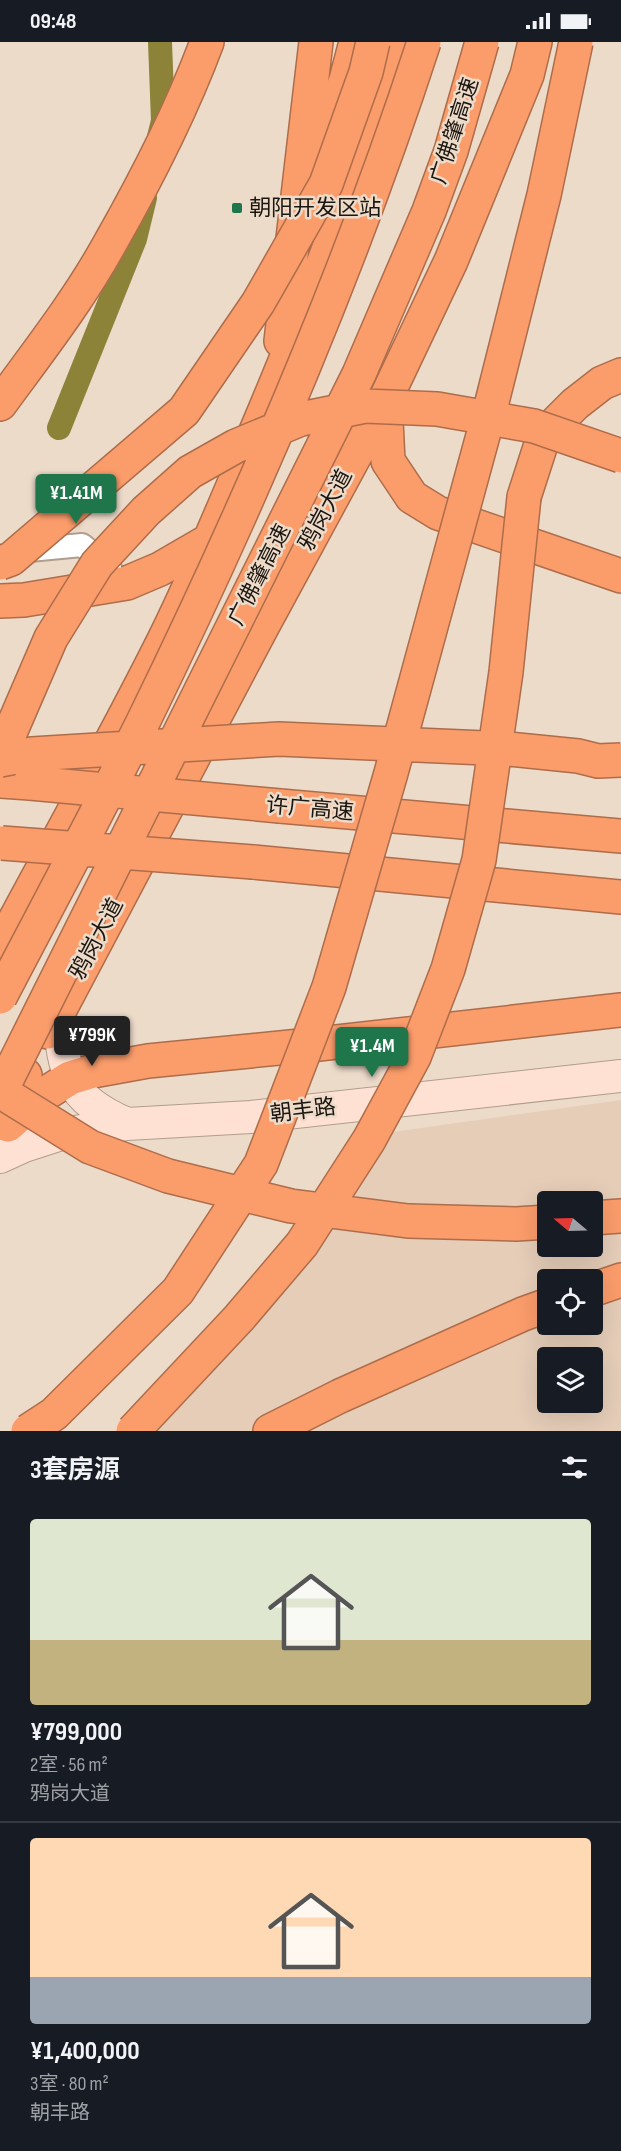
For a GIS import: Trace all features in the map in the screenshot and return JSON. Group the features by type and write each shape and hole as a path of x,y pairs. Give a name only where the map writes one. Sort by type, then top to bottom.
{"highway":[{"path":"0,404 51,335 109,246 186,96 207,42"},
{"path":"275,387 316,42"},
{"path":"295,221 346,80 356,42"},
{"path":"0,563 11,558 65,514 184,411 258,303 326,184 366,72 373,42"},
{"path":"0,948 165,636 210,540 325,262 378,103 393,42"},
{"name":"广佛肇高速","path":"0,997 142,723 223,553 294,393 347,263 396,128 424,42"},
{"name":"广佛肇高速","path":"0,1092 359,374 404,272 451,151 482,42"},
{"path":"520,42 527,75"},
{"name":"鸦岗大道","path":"0,1122 385,400 451,261 527,75 535,42"},
{"path":"27,1431 54,1414 178,1292 261,1164 329,987 391,773 491,406 544,195 576,42"},
{"path":"133,1431 240,1318 302,1244 369,1140 414,1057 448,969 479,860 506,672 524,497 544,435 575,404 602,383 621,375"},
{"path":"385,400 388,461 412,497 438,513 621,576"},
{"path":"0,758 51,638 97,564 146,511 190,472 236,446 301,419 365,406 437,409 534,426 621,456"},
{"path":"0,601 24,600 127,583 160,569 210,540"},
{"path":"0,758 32,754 279,739 508,749 598,761 621,760"},
{"name":"许广高速","path":"15,782 621,836"},
{"path":"1,843 253,862 621,897"},
{"path":"0,1133 37,1100 70,1078 93,1071 148,1061 621,1010"},
{"path":"0,1092 90,1147 168,1176 291,1206 408,1221 537,1223"},
{"path":"603,1217 621,1216"},
{"path":"603,1286 621,1280"},
{"path":"270,1431 340,1396 537,1309"}],"street":[{"path":"0,553 82,545 127,583"},
{"path":"58,1013 63,1051 70,1078 87,1100 104,1114 127,1124"},
{"name":"朝丰路","path":"0,1157 24,1146 61,1134 127,1124 251,1118 374,1102 621,1076"}],"shaded area":[{"path":"621,1100 621,1431 123,1431 302,1237 364,1136"}],"waterway":[{"path":"159,137 163,121 160,42"},
{"path":"59,428 135,239 145,198"}],"place":[{"name":"朝阳开发区站","path":"237,208"}]}
